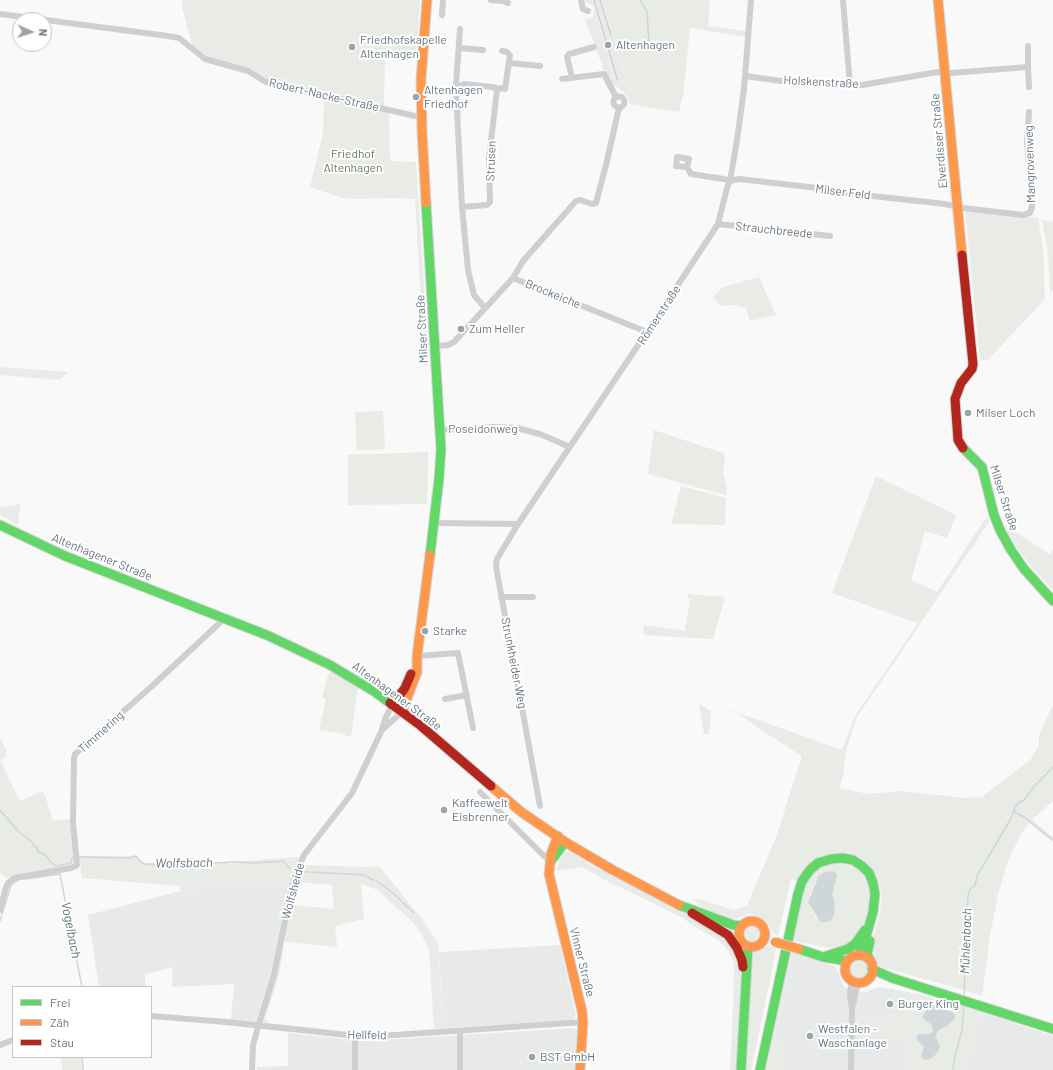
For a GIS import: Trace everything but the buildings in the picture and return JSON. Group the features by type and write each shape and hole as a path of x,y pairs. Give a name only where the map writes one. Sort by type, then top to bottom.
{"main road":[{"name":"Milser Straße","path":"402,712 416,672 434,524 441,449 422,116 422,79 427,0"},
{"name":"Elverdisser Straße","path":"938,0 957,207"},
{"name":"Milser Straße","path":"957,207 973,364 972,369 961,383 955,399 958,440 965,451 982,467 994,515 1011,550 1024,569 1053,600"},
{"name":"Altenhagener Straße","path":"0,525 65,556 269,636 313,656 345,673 402,712 520,811 561,839 611,869 688,911 732,929 740,930"},
{"name":"Milser Straße","path":"392,705 399,698 405,688 417,656"},
{"name":"Vinner Straße","path":"561,839 553,847 550,880 582,1011 583,1022 580,1070"},
{"path":"856,857 862,860 871,870 879,887 880,901 867,954 870,969 863,982 850,979 846,975 846,965 851,957 858,955 863,956 870,969 892,978 1053,1029"},
{"path":"760,1070 802,881 810,870 818,863 831,858 853,860 869,873 873,883 875,894 873,912 863,947 858,955"},
{"path":"688,911 724,932 732,940 742,960 745,989"},
{"path":"823,957 844,950 855,944 864,932 873,912"},
{"path":"775,942 748,947 740,941 740,930 748,921 757,922 762,926 769,938 775,942 846,965"},
{"path":"761,944 765,933"},
{"path":"741,1070 748,947"}],"street":[{"path":"442,15 443,0"},
{"path":"491,0 508,3"},
{"path":"581,0 583,9 588,11"},
{"name":"Römerstraße","path":"518,524 648,332 718,224 730,181 745,76 752,0"},
{"path":"843,0 850,85"},
{"name":"Robert-Nacke-Straße","path":"0,14 179,38 205,59 248,71 266,82 415,116 422,116"},
{"path":"460,29 456,85 458,87 456,93 464,242 471,286 474,295 486,308"},
{"path":"1028,46 1029,87"},
{"path":"572,78 567,57 569,54 594,47"},
{"path":"459,48 483,50"},
{"path":"458,87 464,84 492,87 496,88 497,90 500,88 505,89 510,55 507,52 502,51"},
{"path":"509,63 540,66"},
{"path":"944,72 951,73 1028,68"},
{"name":"Holskenstraße","path":"745,76 803,84 862,85 944,72"},
{"path":"513,278 523,261 576,201 580,200 592,204 596,203 603,176 619,108 613,103 616,97 604,74 562,79"},
{"name":"Strusen","path":"462,207 487,205 490,202 489,158 497,90"},
{"name":"Mangrovenweg","path":"957,207 1023,215 1030,213 1032,206 1027,142 1029,112"},
{"name":"Milser Feld","path":"687,167 691,174 730,181 739,179 957,207"},
{"name":"Strauchbreede","path":"718,224 830,236"},
{"name":"Brockeiche","path":"435,346 448,345 454,342 513,278 648,332"},
{"name":"Poseidonweg","path":"440,430 494,427 517,428 540,434 570,447"},
{"path":"434,524 518,524"},
{"name":"Strunkheider Weg","path":"518,524 497,559 496,565 540,806"},
{"path":"501,597 533,597"},
{"name":"Timmering","path":"0,910 9,882 15,878 71,868 77,865 73,823 74,758 76,754 151,688 225,618"},
{"path":"417,656 458,654 473,728"},
{"path":"445,699 467,695"},
{"name":"Wolfsheide","path":"252,1070 252,1051 274,975 292,886 297,871 304,855 352,793 392,705"},
{"name":"Wolfsheide","path":"380,732 402,712"},
{"path":"480,792 543,855 551,861"},
{"path":"850,979 852,1008 851,1070"},
{"path":"852,1008 859,982"},
{"name":"Hellfeld","path":"152,1016 226,1022 258,1027 366,1037 583,1022"},
{"path":"460,1031 460,1070"},
{"path":"355,1036 356,1070"},
{"path":"0,1045 12,1040"}],"shaded area":[{"path":"593,0 602,0 629,92 627,95 610,83 602,66 607,63 615,80"},
{"path":"831,871 835,872 837,876 832,895 835,902 834,915 830,921 820,922 808,902 819,875"},
{"path":"290,880 271,973 257,1018 252,1021 231,1019 234,984 172,987 173,967 145,974 145,986 99,986 88,915 180,891"},
{"path":"560,945 576,1016 573,1020 443,1028 439,952"},
{"path":"808,957 836,967 844,987 865,992 880,987 914,993 905,1014 858,1014 857,1035 907,1038 907,1070 778,1070 784,1045 774,1042 792,974 792,965 797,959 807,959"},
{"path":"932,1004 955,1015 954,1020 937,1032 936,1037 940,1045 938,1052 932,1058 927,1060 921,1057 924,1047 917,1040 917,1037 918,1034 930,1034 933,1031 932,1025 922,1018 926,1010"},
{"path":"981,1012 1053,1036 1053,1070 966,1070"},
{"path":"574,1028 578,1030 575,1070 257,1070 257,1067 288,1066 288,1033 364,1041"}],"green space":[{"path":"182,0 420,0 416,56 385,56 384,107 265,80 208,58 193,47 187,28"},
{"path":"584,0 593,0 615,81 607,63 602,65 585,19 593,17 594,9 592,5 584,2"},
{"path":"602,0 710,0 708,26 747,31 746,37 690,28 683,95 679,112 630,104 627,95 629,91"},
{"name":"Friedhof Altenhagen","path":"324,98 389,113 390,161 416,162 429,363 425,367 415,199 342,198 310,187 323,133"},
{"path":"965,209 1038,218 1043,249 1045,299 988,360 980,361"},
{"path":"1042,220 1053,222 1053,290 1050,293 1048,253"},
{"path":"759,277 776,315 750,321 746,308 736,305 720,306 713,297 723,287"},
{"path":"0,367 68,372 60,380 0,375"},
{"path":"383,411 385,449 357,450 355,412"},
{"path":"654,430 723,453 725,458 723,471 727,489 726,495 648,474"},
{"path":"428,452 427,504 348,505 348,455"},
{"path":"876,476 956,515 947,538 925,531 911,580 937,592 987,516 989,522 857,717 847,747 842,780 839,788 868,794 902,791 965,798 982,797 1031,759 1039,745 1039,735 1053,705 1053,801 1032,820 1053,837 1053,842 1029,823 1020,836 1007,863 998,895 990,935 982,996 881,967 876,961 872,944 880,911 882,894 880,885 872,869 864,860 852,855 829,856 799,881 791,879 778,936 773,933 767,922 758,916 752,914 731,919 705,910 696,902 695,898 734,910 747,906 776,837 802,756 739,714 719,706 842,750 855,716 918,623 832,593"},
{"path":"681,486 726,498 725,525 671,524"},
{"path":"20,504 18,525 0,515 0,507"},
{"path":"1004,525 1051,555 1053,549 1053,590 1034,570 1017,548"},
{"path":"688,594 725,597 713,639 643,635 644,625 685,631 690,599 688,598"},
{"path":"331,672 358,688 351,737 340,733 319,730 326,698 322,697 328,675"},
{"path":"699,704 711,711 709,734 704,734"},
{"path":"0,738 7,751 5,752 7,756 0,760"},
{"path":"0,760 20,801 43,791 53,821 71,819 75,860 71,866 6,878 0,873"},
{"path":"564,851 574,854 589,864 678,908 678,910 682,910 723,934 740,963 742,976 737,1070 730,1070 734,964 725,947 718,940 693,926 683,918 601,878 583,867 556,871"},
{"path":"79,856 137,856 143,863 220,862 231,864 245,861 295,857 299,858 273,974 259,1019 254,1023 232,1021 231,1019 252,1021 258,1018 271,973 290,880 180,891 180,886 82,878"},
{"path":"835,861 857,868 868,883 870,901 868,914 862,929 855,940 839,948 828,948 790,940 798,899 813,870","holes":["817,879 836,881 832,895 835,902 834,911 818,920 810,907 810,895"]},
{"path":"306,865 379,866 418,914 438,942 443,1028 434,1029 429,950 421,933 410,919 378,890 361,884 364,919 335,926 337,947 285,942 283,940 291,903 293,905 334,909 332,885 298,882"},
{"path":"751,924 758,927 761,934 758,941 751,944 744,941 741,934 744,927"},
{"path":"282,946 284,946 279,975 265,1019 269,1023 333,1030 333,1032 266,1026 263,1021"},
{"path":"769,946 776,948 769,986 751,1070 744,1070 750,950"},
{"path":"787,951 808,957 807,959 797,959 792,965 792,974 775,1042 784,1044 778,1070 762,1070"},
{"path":"859,959 866,962 869,969 866,976 859,979 852,976 849,969 852,962"},
{"path":"914,993 981,1012 966,1070 907,1070 907,1038 857,1035 858,1014 905,1014"},
{"path":"61,1058 81,1058 82,1070 62,1070"}],"waterway":[{"path":"640,0 647,12 650,48"},
{"name":"Mühlenbach","path":"964,997 968,895 971,888 975,886 977,876 1010,820 1017,804 1024,800 1032,789 1053,767"},
{"name":"Vogelbach","path":"0,810 18,831 37,847 38,852 44,854 56,866 71,863 72,858 74,857"},
{"path":"1014,812 1024,817 1053,840"},
{"name":"Wolfsbach","path":"78,856 129,858 134,856 145,864 161,865 283,861 289,869"},
{"name":"Wolfsbach","path":"302,872 308,872"},
{"name":"Wolfsbach","path":"310,872 364,875 373,880"},
{"name":"Vogelbach","path":"26,879 60,874 82,986"},
{"path":"0,921 11,885 18,880"},
{"name":"Wolfsbach","path":"377,881 414,913"},
{"name":"Mühlenbach","path":"953,1070 954,1060 962,1030 964,1005"},
{"name":"Vogelbach","path":"82,1058 83,1070"}],"tram line":[{"path":"594,0 617,79"},
{"path":"600,0 611,35"}],"traffic: fast":[{"path":"426,203 441,449 430,555"},
{"path":"963,448 982,467 994,515 1011,550 1024,569 1053,601"},
{"path":"0,525 65,556 269,636 330,665 375,692 390,703"},
{"path":"551,861 565,842"},
{"path":"760,1070 798,894 802,881 810,870 818,863 831,859 842,858 853,860 869,873 875,894 873,912 863,947 858,955"},
{"path":"679,905 733,925 741,926"},
{"path":"823,957 848,949 855,944 865,930"},
{"path":"870,941 867,954 870,960"},
{"path":"741,1070 748,947"},
{"path":"799,949 823,957 847,961"},
{"path":"872,969 892,978 1053,1029"}],"traffic: slow":[{"path":"426,203 421,79 427,0"},
{"path":"938,0 962,255"},
{"path":"402,712 417,672 417,656 430,555"},
{"path":"491,786 520,811 565,842 611,869 679,905"},
{"path":"558,836 551,854 549,874 582,1011 583,1022 580,1070"},
{"path":"752,921 761,925 765,934 761,943 752,947 743,943 739,934 743,925 752,921"},
{"path":"775,942 799,949"},
{"path":"859,955 869,959 873,969 869,979 859,983 849,979 845,969 849,959 859,955"}],"traffic: jam":[{"path":"962,255 973,364 972,369 961,383 955,399 958,440 963,448"},
{"path":"392,705 405,688 411,674"},
{"path":"390,703 421,726 491,786"},
{"path":"692,913 728,935 737,948 743,967"}],"place":[{"name":"Altenhagen","path":"608,45"},
{"name":"Friedhofskapelle Altenhagen","path":"352,47"},
{"name":"Altenhagen Friedhof","path":"416,97"},
{"name":"Zum Heller","path":"461,329"},
{"name":"Milser Loch","path":"968,413"},
{"name":"Starke","path":"425,631"},
{"name":"Kaffeewelt Eisbrenner","path":"444,810"},
{"name":"Burger King","path":"890,1004"},
{"name":"Westfalen - Waschanlage","path":"810,1036"},
{"name":"BST GmbH","path":"532,1057"}]}
